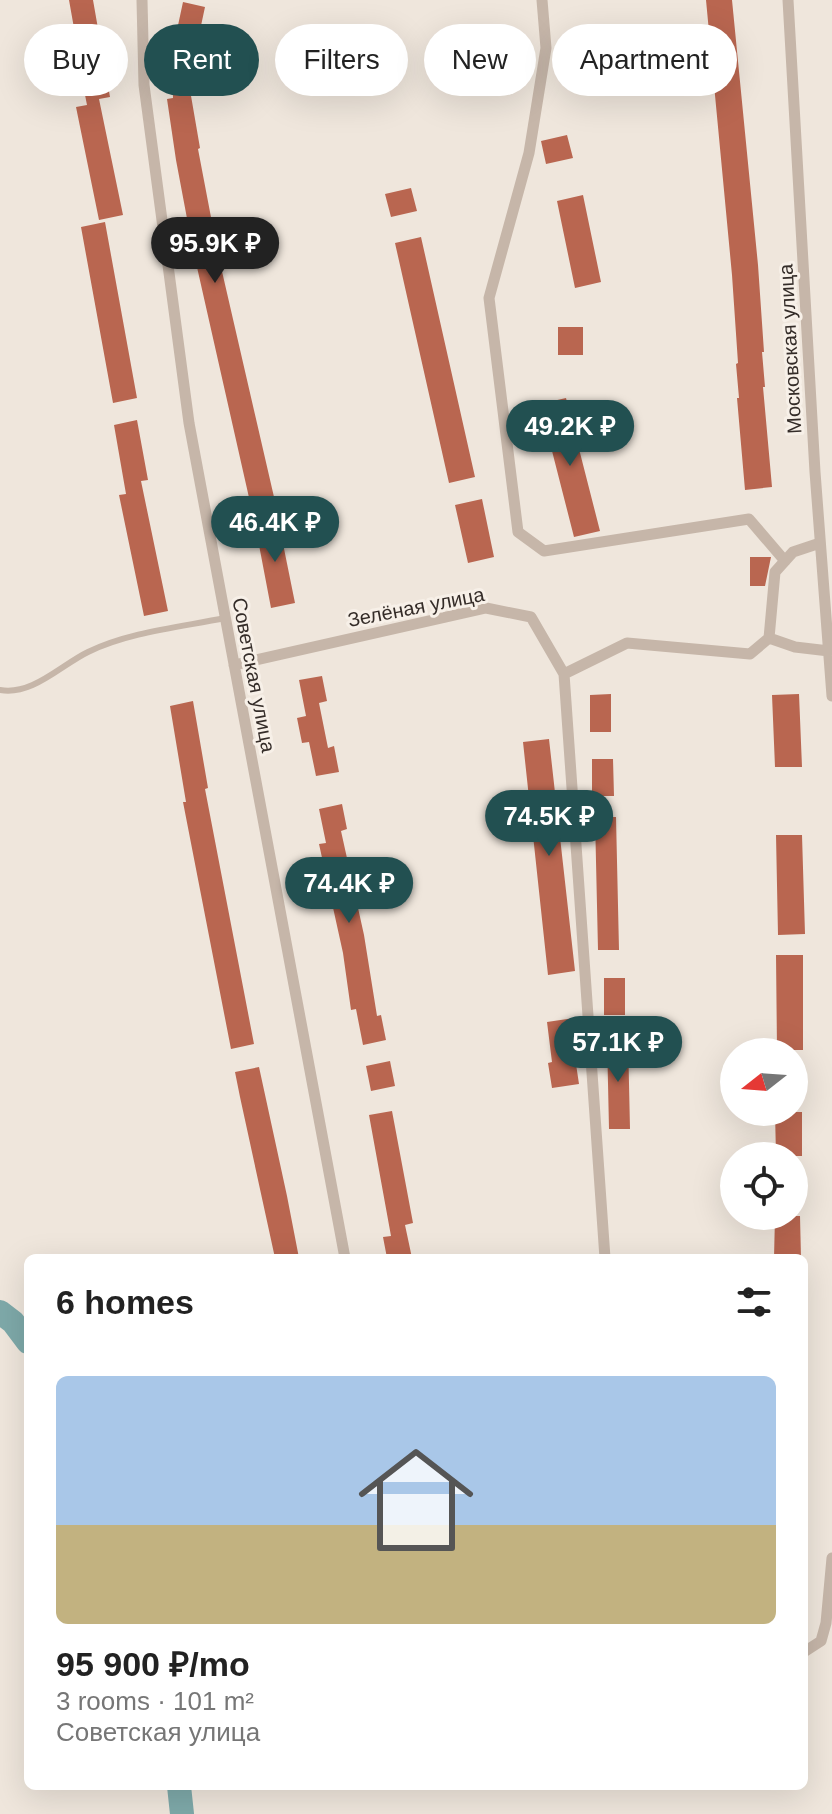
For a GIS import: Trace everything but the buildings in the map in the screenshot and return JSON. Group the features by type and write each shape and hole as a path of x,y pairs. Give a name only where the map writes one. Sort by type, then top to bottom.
{"street":[{"name":"Советская улица","path":"142,0 144,85 189,423 344,1254"},
{"path":"542,0 546,48 529,153 489,298 518,532 544,551 749,519 785,561"},
{"name":"Московская улица","path":"788,0 832,696"},
{"path":"564,674 627,643 750,654 769,638 775,572 793,552 820,543"},
{"name":"Зелёная улица","path":"234,665 486,608 531,617 564,674 605,1254"},
{"path":"769,638 795,647 829,651"},
{"path":"808,1649 821,1641 826,1623 832,1558"}],"lane":[{"path":"0,690 28,687 88,652 117,641 225,618"},
{"path":"821,1641 832,1631"}],"waterway":[{"path":"0,1312 24,1337"},
{"path":"179,1790 182,1814"}]}
